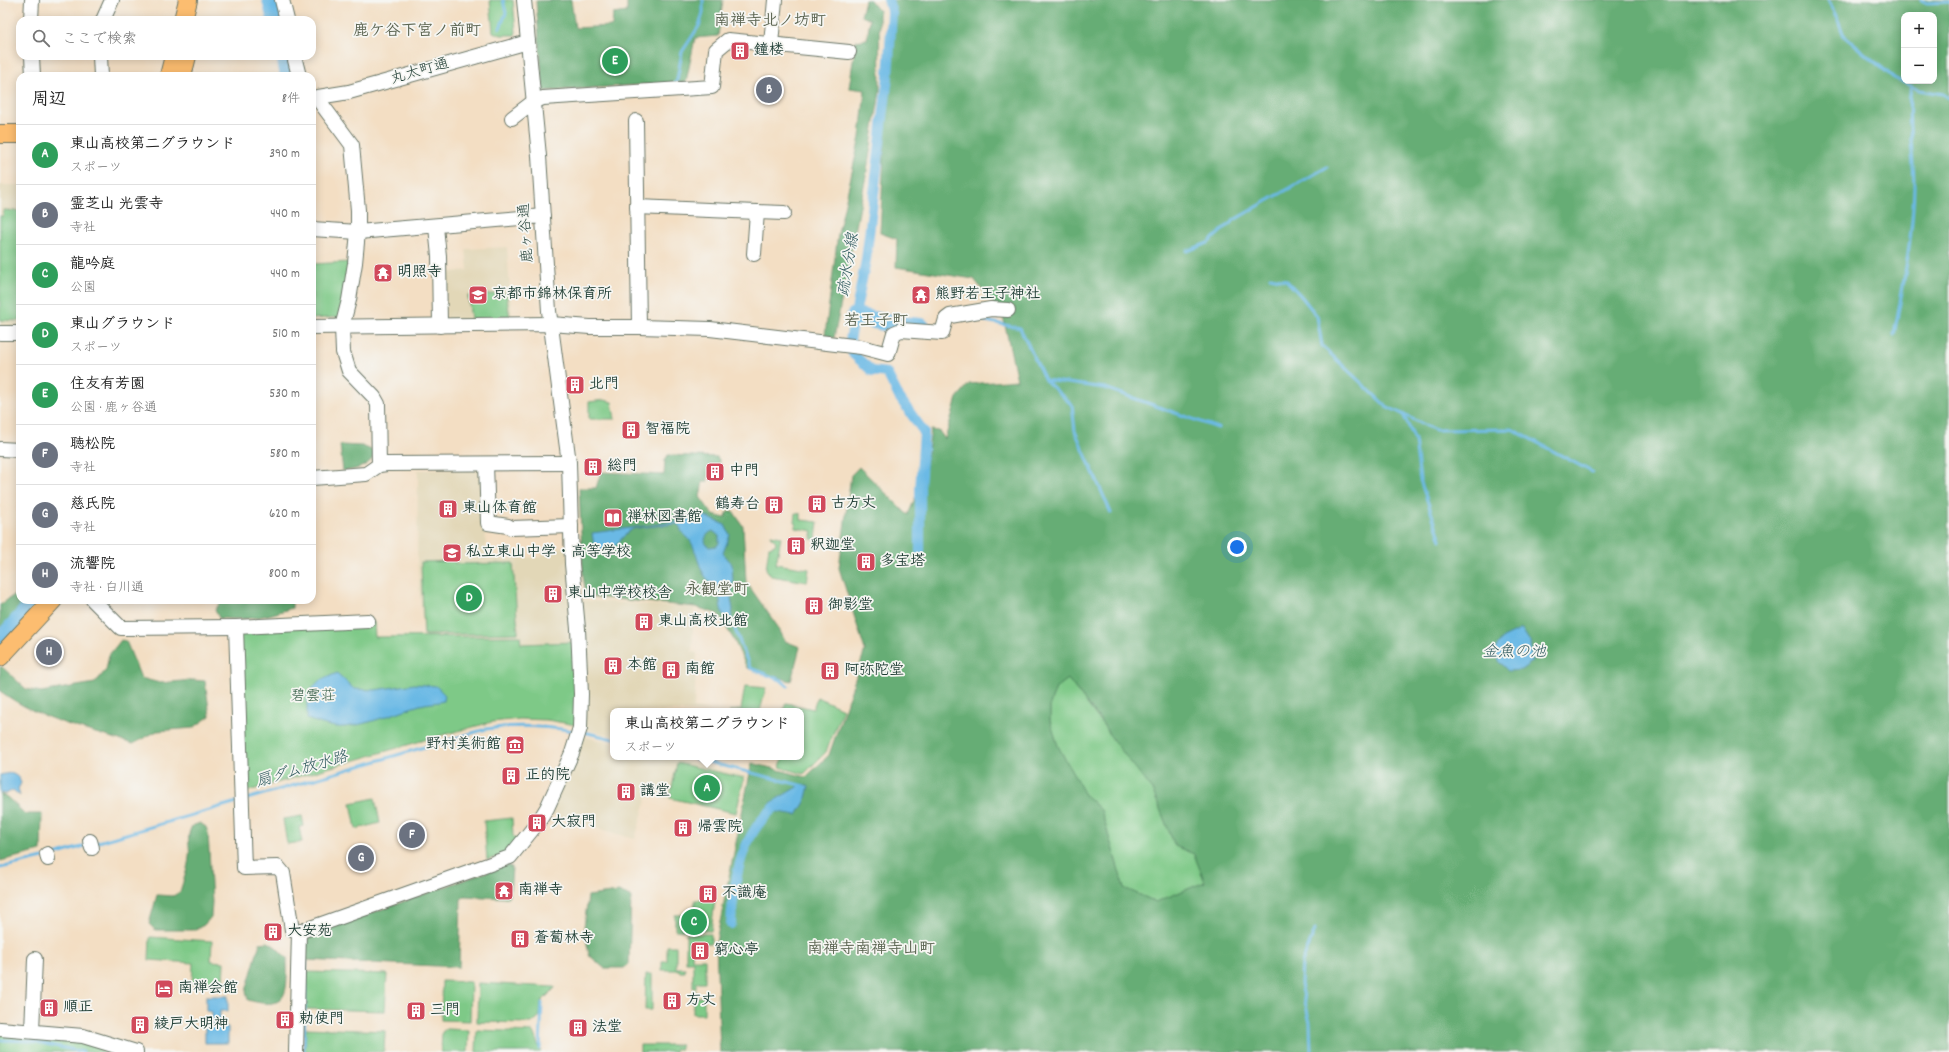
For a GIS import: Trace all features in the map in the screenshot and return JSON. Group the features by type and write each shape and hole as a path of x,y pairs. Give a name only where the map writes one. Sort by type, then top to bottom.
{"main road":[{"path":"184,16 188,0"},
{"path":"196,16 200,0"},
{"path":"170,72 173,60"},
{"path":"183,72 186,60"},
{"path":"0,134 16,134"},
{"path":"0,658 49,604"}],"street":[{"path":"31,16 32,0"},
{"path":"105,16 112,0"},
{"path":"282,0 285,16"},
{"name":"鹿ヶ谷通","path":"299,932 510,857 537,824 547,808 568,764 580,731 581,694 578,629 572,564 569,463 551,324 524,0"},
{"path":"771,44 775,0"},
{"path":"512,118 533,102 543,98 712,87 716,50 728,40 849,52"},
{"name":"丸太町通","path":"316,98 349,92 528,42"},
{"path":"32,60 33,72"},
{"path":"100,60 101,72"},
{"path":"295,60 298,72"},
{"path":"316,100 352,145 358,210 358,232 353,278 342,327 344,360 349,371 374,397 378,404 379,465"},
{"path":"636,121 639,327"},
{"path":"637,207 784,213"},
{"path":"754,254 757,212"},
{"path":"316,229 358,232 543,216"},
{"path":"436,226 439,256 440,326"},
{"path":"316,327 551,324 590,327 710,329 850,345 888,354 894,333 900,330 942,333 946,320 950,316 990,309 1008,310"},
{"path":"0,333 16,333"},
{"path":"0,449 16,450"},
{"path":"316,478 366,474 379,465 569,463"},
{"path":"486,464 488,523 508,526 511,528 571,526"},
{"path":"96,604 120,628 236,627 368,621"},
{"path":"236,627 244,868 278,867 283,873 292,930 299,932 296,1052"},
{"path":"32,1031 34,959"},
{"path":"0,1029 83,1036 136,1052"}],"shaded area":[{"path":"0,185 16,185 16,329 0,328"},
{"name":"京都市錦林保育所","path":"507,247 512,320 451,321 446,317 445,273 468,270 466,249"},
{"name":"私立東山中学・高等学校","path":"484,469 486,559 542,557 542,549 567,547 575,642 521,644 520,636 423,637 417,559 418,470"},
{"name":"私立東山中学・高等学校","path":"582,600 694,608 692,652 697,653 694,708 610,708 610,735 583,729 584,694 588,671"},
{"path":"582,736 610,742 610,760 681,760 746,776 737,815 648,794 635,839 548,814"}],"green space":[{"path":"490,0 513,0 515,35 501,35 493,32"},
{"path":"571,0 575,28 612,26 613,14 627,12 627,0 723,0 718,36 695,38 686,82 543,91 536,1"},
{"path":"865,0 870,0 879,11 880,91 866,176 834,338 825,335 838,234 860,137 865,90 849,88 856,41 867,39 870,19 861,16"},
{"path":"892,0 1949,0 1949,1052 720,1052 716,942 752,763 806,777 829,755 865,650 839,568 851,475 859,467 908,515 925,474 931,430 939,431 945,439 957,398 969,384 1017,380 1003,316 974,279 896,267 897,239 880,233","holes":["1068,679 1101,721 1113,740 1152,789 1175,846 1194,854 1205,882 1156,902 1124,888 1101,810 1085,795 1058,746 1050,721 1050,704 1056,688"]},
{"path":"4,210 16,211 16,321 0,320 0,216 3,216"},
{"path":"350,262 341,317 316,319 316,264"},
{"path":"506,293 510,318 471,319 468,296"},
{"path":"604,400 612,402 615,419 589,419 589,402"},
{"path":"340,445 362,446 374,451 373,456 367,464 363,466 353,470 343,471"},
{"path":"668,455 717,457 719,460 719,465 711,464 707,482 703,481 700,497 713,515 725,518 728,511 733,511 743,526 746,582 778,627 785,641 800,647 791,681 747,668 734,640 718,614 696,607 586,596 583,575 579,488 596,488 601,472 664,475 665,460"},
{"path":"795,513 801,514 801,520 818,522 816,539 811,539 813,531 796,528 796,524 794,523"},
{"path":"771,535 781,537 776,564 809,569 807,582 771,576 766,569 769,547 775,545 776,541 771,537"},
{"path":"455,561 455,564 513,563 518,633 424,635 421,562"},
{"path":"16,594 16,604 28,604 0,633 0,605"},
{"path":"219,604 292,604 292,608 273,614 248,619 219,618 215,610"},
{"name":"碧雲荘","path":"374,622 375,637 520,636 521,644 575,642 576,725 547,720 520,719 492,722 245,792 237,628"},
{"path":"121,640 126,641 141,678 160,683 193,680 205,681 210,716 193,728 157,731 133,744 81,729 47,717 31,710 0,691 1,666 26,689 41,692 95,683 106,670 109,655"},
{"path":"1068,679 1152,789 1175,846 1194,854 1205,882 1156,902 1124,888 1101,810 1085,795 1058,746 1050,721 1050,704 1056,688"},
{"path":"745,686 766,688 761,708 741,708"},
{"path":"817,697 843,709 826,752 804,774 780,767 782,760 804,760 804,708 784,708 786,703 813,709"},
{"path":"677,763 744,778 736,813 670,798"},
{"path":"0,794 7,797 25,814 42,814 41,851 0,861"},
{"path":"375,798 380,823 356,829 351,803"},
{"path":"302,816 304,826 299,827 302,842 287,844 283,819"},
{"path":"512,818 513,836 518,840 509,853 487,860 484,821"},
{"path":"200,823 206,827 208,833 212,902 211,917 204,925 194,930 155,930 149,924 157,895 173,896 180,892 187,870 190,831 192,826"},
{"path":"506,865 512,867 510,895 506,898 465,896 461,899 459,967 305,960 306,942 310,935"},
{"path":"618,892 631,897 629,964 624,968 604,968 589,955 584,927 588,896"},
{"path":"695,900 715,900 711,931 675,930 675,915 694,915"},
{"path":"686,934 711,934 711,943 693,943 692,959 705,959 705,982 696,982 696,988 693,988 693,962 686,962"},
{"path":"150,937 212,941 211,961 224,962 223,985 192,984 193,963 149,960"},
{"path":"268,942 276,947 287,958 286,989 279,1001 262,1003 248,1000 246,991 260,943"},
{"path":"667,946 676,946 676,968 685,968 685,972 680,972 679,970 662,970 662,961 667,961"},
{"path":"307,972 387,974 385,1011 306,1009"},
{"path":"646,974 652,974 652,1010 645,1010"},
{"path":"442,981 471,982 470,1021 441,1020"},
{"path":"478,983 555,988 541,1002 540,1016 532,1023 477,1022"},
{"path":"693,991 696,991 696,997 704,997 704,1014 693,1014"},
{"path":"306,1028 385,1031 384,1052 305,1052"},
{"path":"446,1029 469,1030 468,1052 441,1052 442,1032"},
{"path":"477,1030 533,1032 541,1052 476,1052"},
{"path":"0,1034 75,1038 119,1052 0,1052"},
{"path":"640,1045 681,1045 681,1049 675,1049 675,1052 640,1052"}],"water":[{"path":"705,516 725,525 730,535 723,553 732,564 733,582 731,598 733,610 731,619 726,619 722,612 719,587 712,583 703,572 693,545 677,524 633,529 611,549 606,551 594,546 592,533 682,521","holes":["713,531 719,536 719,543 717,546 709,547 707,545 705,538 710,532"]},
{"name":"金魚の池","path":"1522,629 1530,642 1532,662 1521,670 1508,671 1498,661 1495,649 1503,638"},
{"path":"337,673 354,689 375,690 415,684 436,686 445,695 444,701 420,705 373,721 353,726 330,726 307,719 307,694 319,681"},
{"path":"10,773 17,776 21,783 18,789 20,796 13,790 6,794 0,793 0,775"},
{"path":"802,784 809,786 805,802 797,815 766,810 772,802"},
{"path":"206,996 228,996 228,1011 220,1011 220,1026 228,1027 228,1043 205,1043 205,1027 212,1026 212,1012 206,1011"}],"waterway":[{"path":"271,0 275,16"},
{"path":"500,28 506,13 503,0"},
{"path":"674,85 677,80 682,52 699,26 703,13 703,0"},
{"name":"疏水分線","path":"888,0 892,13 888,76 866,260 850,340 853,354 872,371 887,373 899,397 924,432 920,489 920,551"},
{"path":"1828,0 1844,36 1894,78 1919,90 1943,94 1949,98"},
{"path":"1921,0 1927,3 1949,2"},
{"path":"286,60 288,72"},
{"path":"1894,335 1912,224 1914,174 1909,111 1911,86"},
{"path":"1187,251 1208,243 1234,220 1327,167"},
{"path":"1270,277 1286,280 1301,296 1317,316 1322,346 1386,406 1435,430 1512,429 1592,472"},
{"path":"855,316 892,324 921,327"},
{"path":"976,319 1020,328 1045,380 1072,405 1075,431 1111,513"},
{"path":"1045,380 1105,388 1218,428"},
{"path":"1403,414 1415,440 1420,480 1441,540"},
{"path":"0,641 33,604"},
{"path":"731,619 750,668 781,680 788,686"},
{"name":"扇ダム放水路","path":"247,799 486,729 509,726 530,726 574,731"},
{"name":"扇ダム放水路","path":"584,732 610,738"},
{"name":"扇ダム放水路","path":"700,760 804,786"},
{"name":"扇ダム放水路","path":"95,843 237,802"},
{"name":"疏水分線","path":"731,924 737,874 747,843 755,828 766,815 779,804"},
{"name":"扇ダム放水路","path":"51,856 88,845"},
{"name":"扇ダム放水路","path":"0,868 43,858"},
{"path":"1311,1052 1310,1023 1301,984 1302,963 1315,930"},
{"path":"304,1052 306,962"},
{"path":"540,1049 542,1003"},
{"path":"0,1040 32,1041 83,1052"}],"place":[{"name":"鐘楼","path":"740,51"},
{"name":"住友有芳園","path":"615,61"},
{"name":"霊芝山 光雲寺","path":"769,90"},
{"name":"明照寺","path":"383,273"},
{"name":"京都市錦林保育所","path":"478,295"},
{"name":"熊野若王子神社","path":"921,295"},
{"name":"北門","path":"575,385"},
{"name":"智福院","path":"631,430"},
{"name":"総門","path":"593,467"},
{"name":"中門","path":"715,472"},
{"name":"古方丈","path":"817,504"},
{"name":"鶴寿台","path":"774,505"},
{"name":"東山体育館","path":"448,509"},
{"name":"禅林図書館","path":"613,518"},
{"name":"釈迦堂","path":"796,546"},
{"name":"私立東山中学・高等学校","path":"452,553"},
{"name":"多宝塔","path":"866,562"},
{"name":"東山中学校校舎","path":"553,594"},
{"name":"東山グラウンド","path":"469,598"},
{"name":"御影堂","path":"814,606"},
{"name":"東山高校北館","path":"644,622"},
{"name":"流響院","path":"49,652"},
{"name":"本館","path":"613,666"},
{"name":"南館","path":"671,670"},
{"name":"阿弥陀堂","path":"830,671"},
{"name":"野村美術館","path":"515,745"},
{"name":"正的院","path":"511,776"},
{"name":"東山高校第二グラウンド","path":"707,788"},
{"name":"講堂","path":"626,792"},
{"name":"大寂門","path":"537,823"},
{"name":"帰雲院","path":"683,828"},
{"name":"聴松院","path":"412,835"},
{"name":"慈氏院","path":"361,858"},
{"name":"南禅寺","path":"504,891"},
{"name":"不識庵","path":"708,894"},
{"name":"龍吟庭","path":"694,922"},
{"name":"大安苑","path":"273,932"},
{"name":"蒼蔔林寺","path":"520,939"},
{"name":"窮心亭","path":"700,951"},
{"name":"南禅会館","path":"164,989"},
{"name":"方丈","path":"672,1001"},
{"name":"順正","path":"49,1008"},
{"name":"三門","path":"416,1011"},
{"name":"勅使門","path":"285,1020"},
{"name":"綾戸大明神","path":"140,1025"},
{"name":"法堂","path":"578,1028"}],"district":[{"name":"南禅寺北ノ坊町","path":"770,21"},
{"name":"鹿ケ谷下宮ノ前町","path":"417,31"},
{"name":"若王子町","path":"876,321"},
{"name":"永観堂町","path":"717,590"},
{"name":"南禅寺南禅寺山町","path":"871,949"}]}
